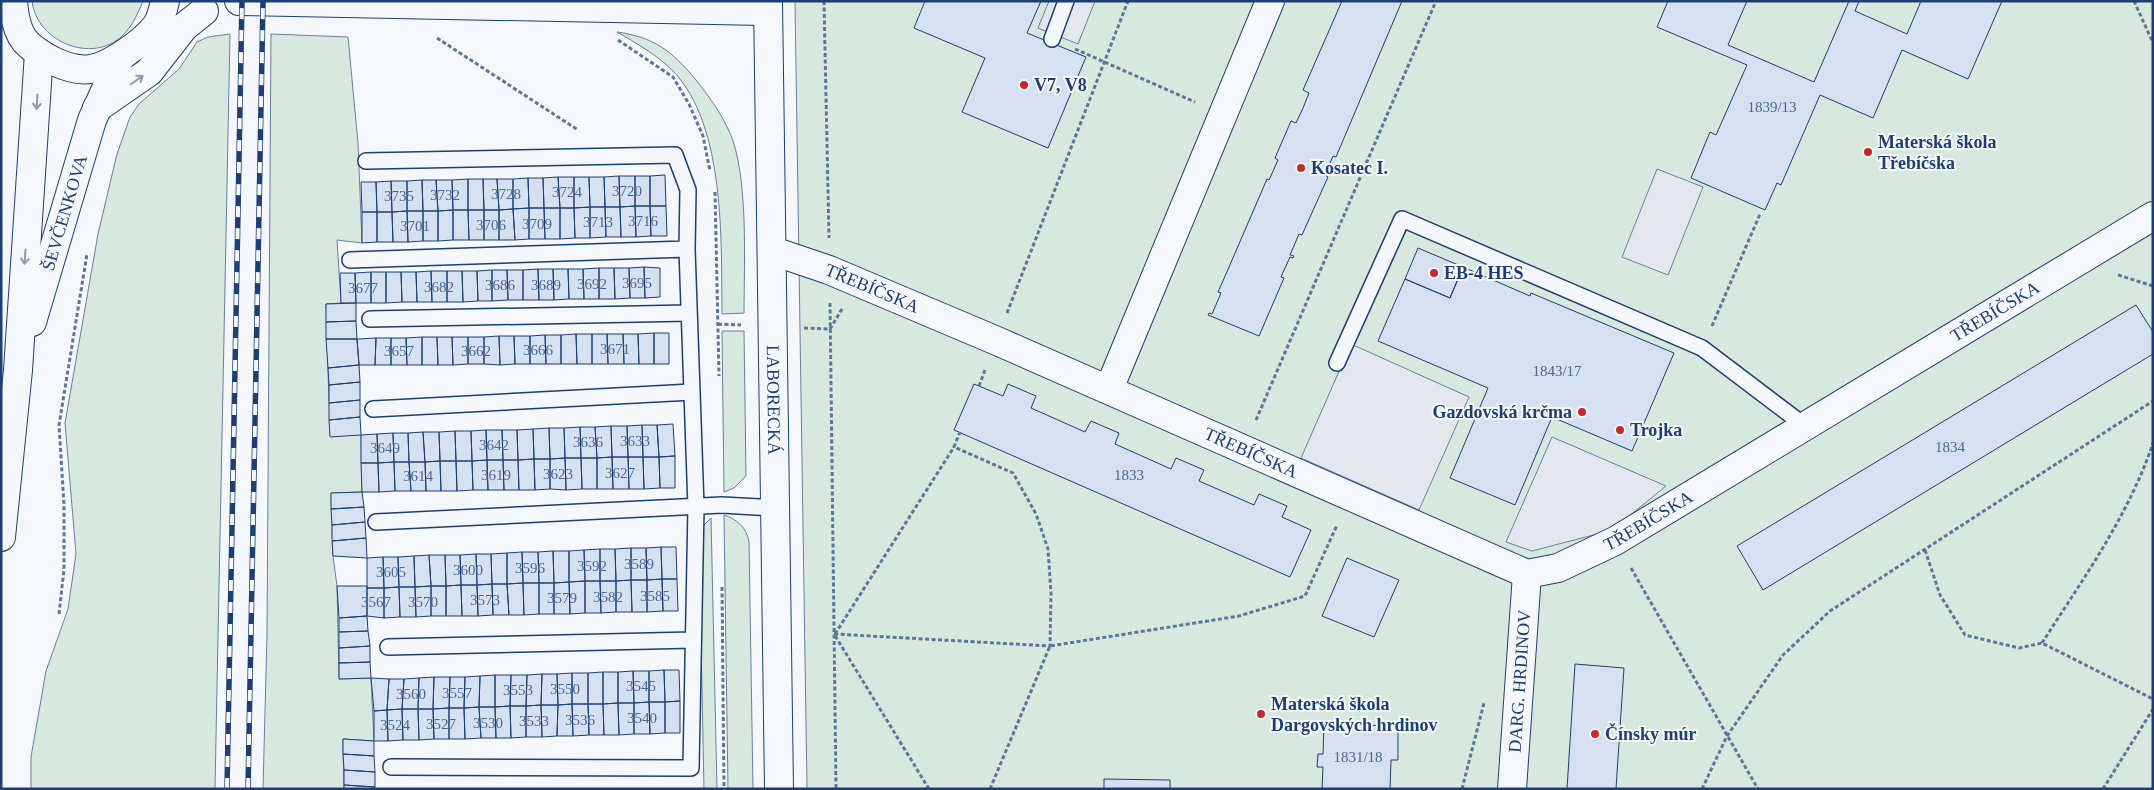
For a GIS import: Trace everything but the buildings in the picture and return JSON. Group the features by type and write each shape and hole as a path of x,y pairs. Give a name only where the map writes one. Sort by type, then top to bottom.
{"street":[{"name":"ŠEVČENKOVA","path":"13,1 14,14 24,40 39,53 61,66 90,70 120,58"},
{"name":"LABORECKÁ","path":"239,1 768,6 773,251 779,789"},
{"path":"1109,389 1270,1"},
{"path":"161,13 213,6"},
{"path":"97,108 149,72 184,27 213,6"},
{"name":"ŠEVČENKOVA","path":"18,370 92,120 120,58 161,13"},
{"name":"ŠEVČENKOVA","path":"1,537 18,370 39,53"},
{"name":"TŘEBÍČSKA","path":"773,251 829,270 997,341 1527,574 1558,568 1615,540 2153,216"},
{"name":"DARG. HRDINOV","path":"1512,789 1527,574"}],"lane":[{"path":"1052,39 1066,1"},
{"path":"366,161 675,155 688,190 687,249 696,507 691,768 391,767"},
{"path":"1337,362 1402,219 1702,348 1805,426"},
{"path":"350,260 687,249"},
{"path":"370,320 689,313"},
{"path":"373,409 692,392"},
{"path":"376,522 722,505 775,508"},
{"path":"388,647 693,640"}],"path":[{"path":"824,1 829,243"},
{"path":"997,341 1128,1"},
{"path":"1243,449 1436,1"},
{"path":"2134,1 2153,43"},
{"path":"436,37 617,156"},
{"path":"611,38 616,39"},
{"path":"1052,39 1223,115"},
{"path":"1702,348 1760,214"},
{"path":"59,614 64,569 64,505 59,425 88,254"},
{"path":"830,295 836,789"},
{"path":"689,313 718,324 747,325"},
{"path":"804,328 830,329"},
{"path":"1702,789 1727,736 1783,655 1830,611 2153,401"},
{"path":"834,634 954,446 960,432"},
{"path":"2042,643 2105,544 2143,472 2153,443"},
{"path":"954,446 1013,473 1036,514 1048,549 1052,593 1050,646 990,789"},
{"path":"834,634 1050,646 1239,616 1305,596 1339,519"},
{"path":"1615,540 1758,789"},
{"path":"1925,550 1940,595 1965,635 2019,648 2042,643 2153,699"},
{"path":"834,634 929,789"},
{"path":"2103,789 2153,709"}],"shaded area":[{"path":"32,1 143,1 129,29 114,42 100,48 85,48 70,45 56,39 45,29 36,16"},
{"path":"795,1 2153,1 2153,789 807,789"},
{"path":"1049,1 1095,1 1078,44 1038,28"},
{"path":"617,32 642,38 670,53 705,92 729,131 740,170 743,194 745,245 744,313 722,314 720,220 717,187 712,153 703,122 690,94 673,71 646,50"},
{"path":"230,34 215,789 31,789 31,757 46,671 68,609 76,554 65,423 98,234 117,154 130,117 139,104 179,69 197,42 208,37"},
{"path":"271,34 348,37 358,143 362,243 337,240 341,303 326,304 329,403 361,435 362,492 331,493 333,556 337,586 339,679 371,678 374,741 343,739 344,789 263,789 267,635"},
{"path":"1657,169 1703,187 1668,275 1622,257"},
{"path":"722,331 744,331 746,476 734,488 724,492"},
{"path":"1351,344 1469,397 1419,510 1301,458"},
{"path":"1552,437 1666,486 1628,517 1601,533 1532,551 1506,542"},
{"path":"724,515 741,525 746,532 749,542 753,789 728,789"},
{"path":"711,518 717,789 704,789 699,539 704,525"}],"railway":[{"path":"227,789 242,1"},
{"path":"248,789 263,1"}],"place":[{"name":"V7, V8","path":"1024,85"},
{"name":"Materská škola Třebíčska","path":"1868,152"},
{"name":"Kosatec I.","path":"1301,168"},
{"name":"EB-4 HES","path":"1434,273"},
{"name":"Gazdovská krčma","path":"1582,412"},
{"name":"Trojka","path":"1620,430"},
{"name":"Materská škola Dargovských hrdinov","path":"1261,714"},
{"name":"Čínsky múr","path":"1595,734"}]}
